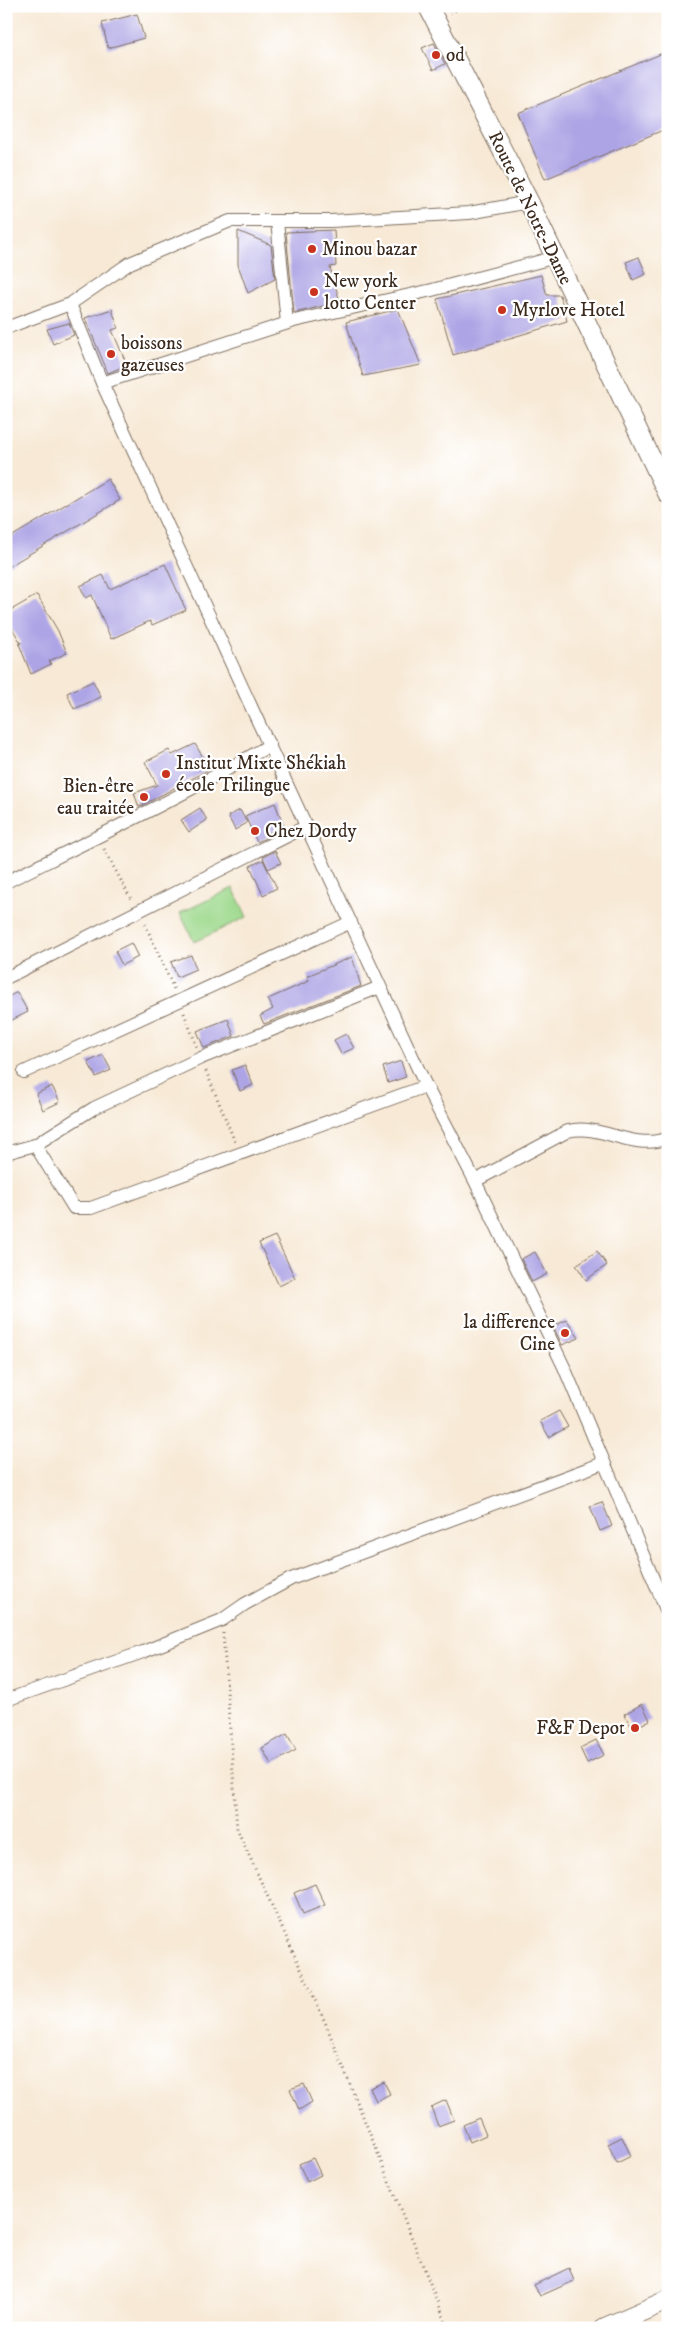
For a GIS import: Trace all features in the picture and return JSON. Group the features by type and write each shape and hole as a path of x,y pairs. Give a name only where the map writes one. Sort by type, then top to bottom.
{"street":[{"name":"Route de Notre-Dame","path":"428,6 529,202 668,494"},
{"path":"6,328 70,304 130,263 230,221 331,222 469,213 529,202"},
{"path":"277,221 287,323"},
{"path":"102,383 287,323 432,290 556,257"},
{"path":"70,304 102,383 426,1086 475,1181 564,1366 603,1463 668,1614"},
{"path":"6,882 204,784 270,745"},
{"path":"6,978 307,826"},
{"path":"24,1072 351,922"},
{"path":"6,1153 35,1145 94,1108 201,1058 380,987"},
{"path":"35,1145 74,1208 91,1208 426,1086"},
{"path":"475,1181 568,1131 579,1128 635,1142 668,1138"},
{"path":"6,1700 143,1652 222,1620 252,1600 291,1579 603,1463"},
{"path":"604,2328 668,2300"}],"path":[{"path":"222,1620 237,1829 325,2022 448,2328"}],"green space":[{"path":"233,888 247,917 194,942 180,913"}],"building":[{"path":"137,14 144,38 108,48 102,23"},
{"name":"od","path":"434,43 445,64 433,70 422,48"},
{"path":"668,51 668,128 545,179 518,113"},
{"path":"334,230 336,266 330,267 340,302 294,313 286,232"},
{"path":"238,231 271,245 275,279 248,293 238,265"},
{"path":"639,257 646,274 633,280 626,262"},
{"name":"Myrlove Hotel","path":"541,275 547,295 560,295 567,321 453,355 437,299"},
{"path":"112,309 118,328 112,330 127,365 108,373 85,318"},
{"path":"398,309 421,365 363,376 346,322"},
{"path":"69,323 74,335 53,344 47,329"},
{"path":"108,479 120,500 6,568 6,540"},
{"path":"165,564 186,610 152,625 150,621 111,639 92,595 86,598 80,586 103,575 110,589"},
{"path":"37,595 58,631 67,653 49,661 51,664 31,674 19,644 21,643 6,618 6,613"},
{"path":"93,681 101,697 74,709 67,693"},
{"path":"195,744 210,769 139,807 134,793 157,785 145,762 169,750 172,755"},
{"path":"275,803 284,826 266,834 268,837 257,842 245,816"},
{"path":"200,808 207,820 189,832 181,820"},
{"path":"240,810 247,823 235,830 228,816"},
{"path":"275,851 281,863 268,869 263,857"},
{"path":"263,860 277,888 263,895 250,866"},
{"path":"131,943 138,957 122,965 115,951"},
{"path":"191,955 196,969 177,977 171,962"},
{"path":"352,957 361,986 264,1024 260,1016 273,1009 268,999 309,981 307,976"},
{"path":"17,992 28,1012 6,1023 6,998"},
{"path":"228,1019 234,1036 204,1048 197,1031"},
{"path":"346,1034 354,1048 341,1054 334,1040"},
{"path":"103,1055 111,1070 96,1077 88,1062"},
{"path":"401,1061 406,1077 388,1083 383,1067"},
{"path":"245,1065 253,1085 240,1091 232,1070"},
{"path":"52,1086 60,1102 43,1110 36,1094"},
{"path":"275,1236 295,1278 279,1286 259,1243"},
{"path":"597,1251 607,1265 586,1280 576,1265"},
{"path":"535,1252 547,1274 532,1282 521,1259"},
{"name":"la difference Cine","path":"567,1320 579,1338 562,1345 553,1326"},
{"path":"559,1411 568,1427 549,1437 540,1421"},
{"path":"602,1502 612,1526 600,1531 590,1506"},
{"path":"642,1704 650,1720 633,1729 624,1714"},
{"path":"287,1734 296,1750 271,1764 262,1748"},
{"path":"596,1740 604,1755 587,1763 580,1748"},
{"path":"315,1884 325,1905 303,1914 294,1893"},
{"path":"384,2082 390,2094 376,2101 370,2088"},
{"path":"304,2084 312,2102 299,2110 290,2089"},
{"path":"446,2100 454,2120 438,2126 431,2107"},
{"path":"479,2118 486,2135 470,2142 463,2125"},
{"path":"622,2137 631,2156 617,2163 608,2144"},
{"path":"313,2158 321,2175 307,2182 299,2164"},
{"path":"569,2268 574,2281 540,2296 534,2285"}],"place":[{"name":"od","path":"436,55"},
{"name":"Minou bazar","path":"312,249"},
{"name":"New york lotto Center","path":"314,292"},
{"name":"Myrlove Hotel","path":"502,310"},
{"name":"boissons gazeuses","path":"111,354"},
{"name":"Institut Mixte Shékiah école Trilingue","path":"166,774"},
{"name":"Bien-être eau traitée","path":"144,797"},
{"name":"Chez Dordy","path":"255,831"},
{"name":"la difference Cine","path":"565,1333"},
{"name":"F&F Depot","path":"635,1728"}]}
